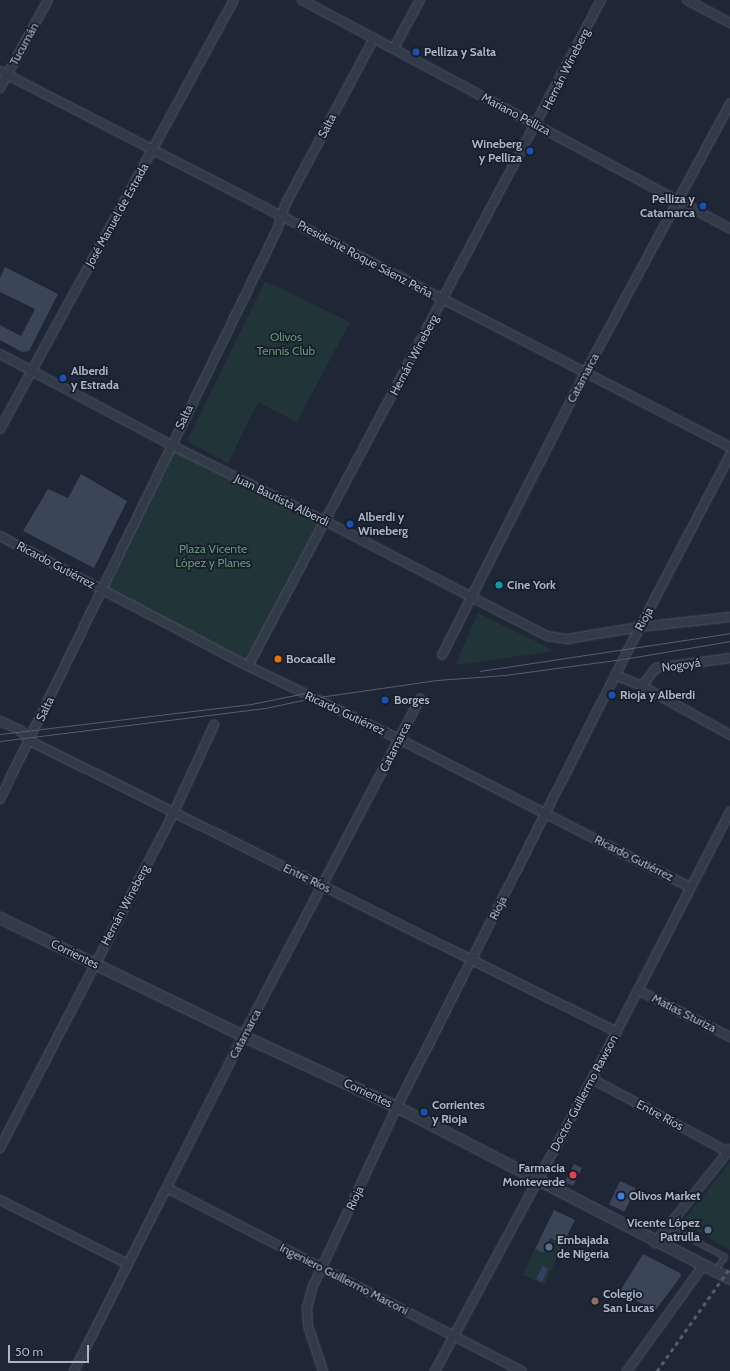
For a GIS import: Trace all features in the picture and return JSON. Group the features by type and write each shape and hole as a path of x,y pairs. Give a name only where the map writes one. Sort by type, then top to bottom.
{"street":[{"name":"Tucumán","path":"0,88 4,73 48,0"},
{"name":"José Manuel de Estrada","path":"0,429 30,370 153,150 234,0"},
{"name":"Mariano Pelliza","path":"302,0 730,229"},
{"path":"394,48 420,0"},
{"name":"Hernán Wineberg","path":"248,666 536,126 601,0"},
{"path":"687,0 730,23"},
{"name":"Salta","path":"0,799 277,230 282,215 374,38"},
{"name":"Presidente Roque Sáenz Peña","path":"4,73 730,447"},
{"name":"Catamarca","path":"442,655 585,372 679,201 730,104"},
{"name":"Juan Bautista Alberdi","path":"0,354 171,445 325,521 547,636 567,639 639,627 730,617"},
{"name":"Rioja","path":"323,1371 308,1326 307,1308 313,1286 397,1107 639,627 730,455"},
{"name":"Ricardo Gutiérrez","path":"0,536 248,666 400,739 690,887"},
{"name":"Nogoyá","path":"642,686 656,668 730,658"},
{"path":"615,675 642,686 730,735"},
{"name":"Catamarca","path":"74,1371 244,1036 324,887 420,699"},
{"name":"Entre Ríos","path":"0,721 20,731 30,740 617,1032"},
{"name":"Hernán Wineberg","path":"0,1148 94,963 174,812 214,725"},
{"name":"Doctor Guillermo Rawson","path":"435,1371 617,1032 690,887 730,812"},
{"name":"Corrientes","path":"0,918 244,1036 397,1107 656,1243 730,1279"},
{"name":"Matías Sturiza","path":"638,990 730,1037"},
{"name":"Entre Ríos","path":"592,1079 729,1150"},
{"path":"656,1243 729,1150"},
{"name":"Ingeniero Guillermo Marconi","path":"167,1188 521,1371"},
{"path":"0,1200 128,1264"},
{"path":"627,1371 703,1266"}],"lane":[{"path":"668,1228 725,1257 714,1272"}],"green space":[{"name":"Olivos Tennis Club","path":"265,281 350,322 297,422 258,402 228,463 187,441"},
{"name":"Plaza Vicente López y Planes","path":"171,445 326,520 255,665 100,590"},
{"path":"478,613 555,651 455,665"},
{"path":"730,1162 730,1250 682,1222"},
{"path":"550,1238 563,1244 544,1285 523,1275 535,1249 543,1253"}],"water":[{"path":"543,1266 548,1269 542,1282 536,1279"}],"building":[{"path":"5,267 58,294 29,351 22,352 0,340 0,325 21,336 35,309 0,292 0,278"},
{"path":"81,474 127,501 94,568 23,531 48,489 68,498"},
{"name":"Farmacia Monteverde","path":"574,1164 582,1168 573,1186 565,1182"},
{"name":"Olivos Market","path":"620,1181 635,1188 624,1212 609,1205"},
{"path":"554,1210 575,1220 563,1244 550,1238 543,1253 535,1249"},
{"path":"643,1254 680,1273 681,1276 655,1311 620,1291"}],"tram line":[{"path":"480,671 730,633"},
{"path":"0,741 265,708 312,698 437,680 505,675 623,659 730,641"},
{"path":"0,734 251,704 305,693"}],"railway":[{"path":"657,1371 730,1268"}],"place":[{"name":"Pelliza y Salta","path":"416,52"},
{"name":"Wineberg y Pelliza","path":"530,151"},
{"name":"Pelliza y Catamarca","path":"703,206"},
{"name":"Alberdi y Estrada","path":"63,378"},
{"name":"Alberdi y Wineberg","path":"350,524"},
{"name":"Cine York","path":"499,585"},
{"name":"Bocacalle","path":"278,659"},
{"name":"Rioja y Alberdi","path":"612,695"},
{"name":"Borges","path":"385,700"},
{"name":"Corrientes y Rioja","path":"424,1112"},
{"name":"Farmacia Monteverde","path":"573,1175"},
{"name":"Olivos Market","path":"621,1196"},
{"name":"Vicente López Patrulla","path":"708,1230"},
{"name":"Embajada de Nigeria","path":"549,1247"},
{"name":"Colegio San Lucas","path":"595,1301"}]}
